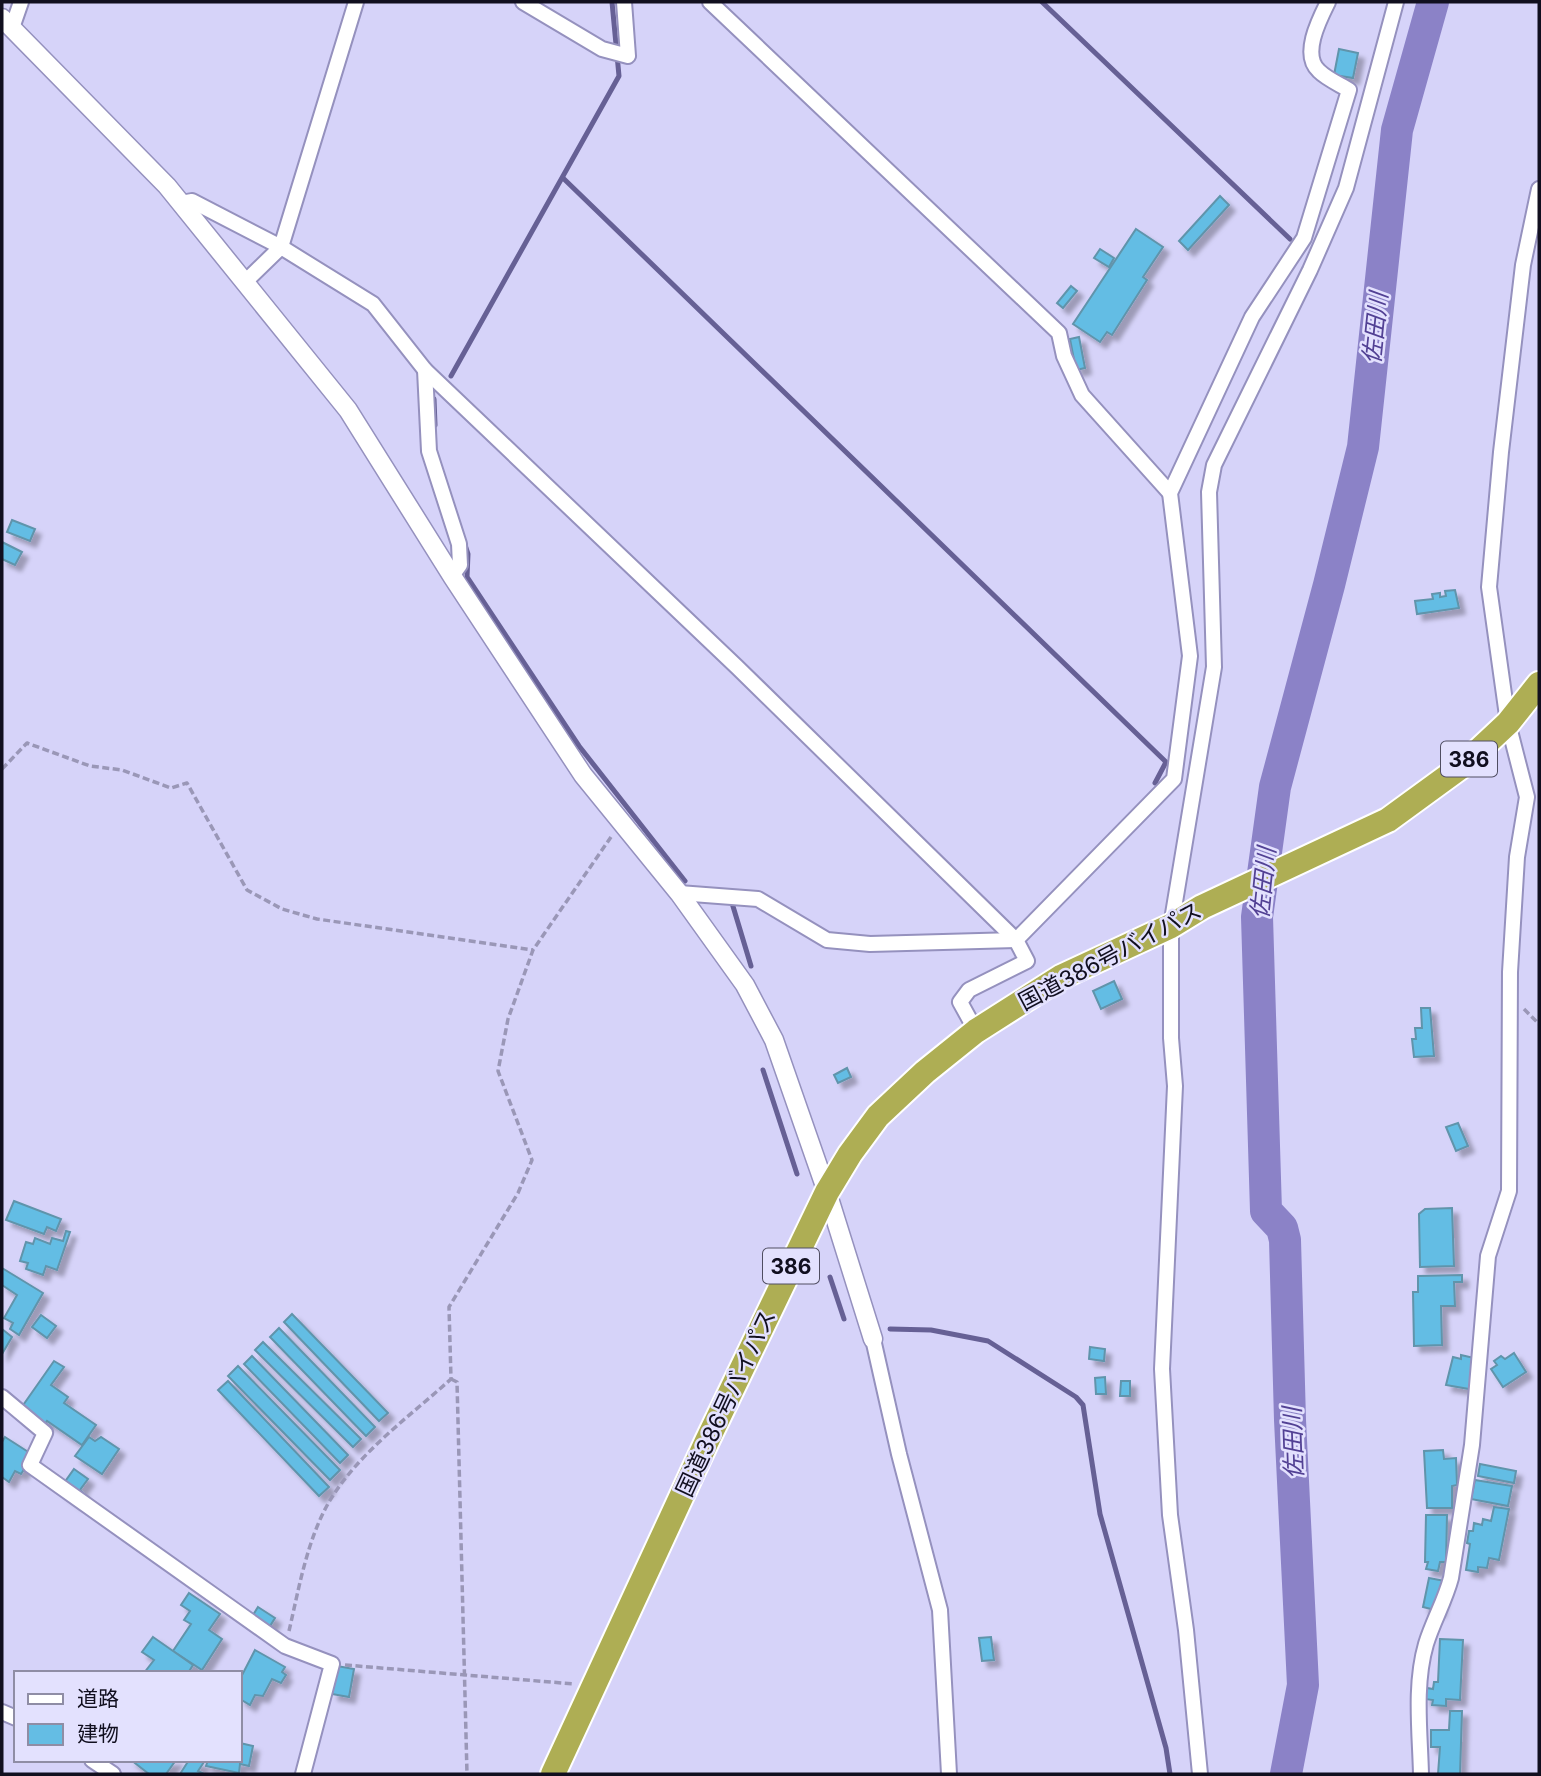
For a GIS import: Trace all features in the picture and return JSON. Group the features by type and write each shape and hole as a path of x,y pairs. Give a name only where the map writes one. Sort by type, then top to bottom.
{"highway":[{"name":"国道386号バイパス","path":"553,1774 707,1441 827,1192 878,1116 925,1072 976,1031 1061,977 1171,926 1202,906 1388,820 1462,766 1508,723 1539,684"}],"street":[{"path":"21,2 7,23 181,203 348,411 452,576 583,775 679,893 745,985 774,1040 827,1192 873,1339 899,1454 940,1610 949,1774"},
{"path":"245,282 281,247 356,2"},
{"path":"523,2 605,50 628,57 624,2"},
{"path":"710,2 1059,333 1064,356 1082,395 1170,493"},
{"path":"679,893 758,899 827,940 870,944 1016,940 1174,779 1190,656 1170,493 1252,317 1304,238 1349,90 1317,70 1310,54 1328,2"},
{"path":"1200,1774 1186,1630 1170,1515 1162,1369 1175,1086 1171,1038 1171,926 1214,667 1209,492 1214,465 1310,270 1346,188 1395,2"},
{"path":"1421,1774 1419,1678 1426,1643 1451,1578 1472,1445 1488,1256 1509,1191 1510,972 1517,857 1527,797 1508,723 1489,587 1500,453 1523,265 1539,189"},
{"path":"181,203 192,201 281,247 373,304 425,370 747,677 1016,940 1027,961 969,990 960,1002 976,1031"},
{"path":"425,370 429,451 459,544 460,565 452,576"},
{"path":"2,1397 45,1433 30,1465 285,1646 332,1664 303,1774"},
{"path":"95,1762 113,1774"}],"path":[{"path":"2,769 27,743 90,766 122,770 171,788 187,783 247,890 282,909 317,919 533,950"},
{"path":"285,1646 310,1545 329,1502 356,1464 451,1379 449,1307 518,1193 532,1160 498,1071 508,1019 533,950 621,822"},
{"path":"451,1379 457,1382 467,1774"},
{"path":"332,1664 594,1686"}],"building":[{"path":"1339,49 1358,53 1353,78 1334,75"},
{"path":"1220,196 1229,205 1188,250 1179,241"},
{"path":"1136,229 1163,247 1143,277 1147,280 1112,335 1107,332 1100,342 1073,324"},
{"path":"1100,249 1114,258 1109,267 1094,258"},
{"path":"1071,286 1077,291 1063,308 1057,303"},
{"path":"1079,337 1085,368 1076,370 1070,339"},
{"path":"12,520 35,529 30,541 7,532"},
{"path":"2,542 22,552 15,565 2,559"},
{"path":"1455,590 1459,608 1417,614 1415,601 1433,599 1432,594 1440,593 1440,597 1446,596 1445,591"},
{"path":"1114,981 1122,999 1101,1009 1093,991"},
{"path":"1421,1008 1430,1008 1434,1056 1414,1057 1412,1039 1416,1039 1415,1028 1422,1028"},
{"path":"847,1068 851,1077 838,1083 834,1075"},
{"path":"1458,1123 1468,1146 1456,1151 1446,1127"},
{"path":"14,1201 61,1219 56,1231 47,1227 44,1234 6,1220"},
{"path":"1452,1208 1454,1266 1420,1267 1419,1214 1425,1209"},
{"path":"66,1231 70,1232 57,1270 46,1266 43,1275 26,1269 28,1263 20,1261 26,1242 33,1244 35,1238 50,1244 52,1238 63,1241"},
{"path":"2,1268 43,1293 19,1335 10,1329 13,1323 4,1318 17,1295 2,1285"},
{"path":"1462,1275 1462,1282 1454,1282 1455,1306 1441,1306 1442,1345 1414,1346 1413,1292 1418,1292 1418,1276"},
{"path":"292,1314 388,1413 379,1421 284,1322"},
{"path":"41,1315 56,1326 47,1338 32,1327"},
{"path":"279,1328 375,1427 366,1436 270,1337"},
{"path":"2,1329 12,1337 2,1354"},
{"path":"263,1342 361,1439 353,1447 255,1350"},
{"path":"1090,1347 1105,1349 1104,1361 1089,1359"},
{"path":"1514,1353 1526,1372 1503,1387 1491,1369 1497,1365 1494,1361 1501,1356 1505,1359"},
{"path":"1461,1355 1474,1358 1469,1389 1446,1385 1453,1357 1461,1359"},
{"path":"252,1356 348,1455 340,1463 244,1364"},
{"path":"54,1361 64,1367 51,1385 68,1397 64,1403 96,1425 82,1445 47,1421 43,1427 19,1411"},
{"path":"238,1366 340,1470 330,1480 228,1376"},
{"path":"1105,1377 1106,1394 1096,1394 1095,1378"},
{"path":"228,1381 329,1487 319,1496 218,1390"},
{"path":"1121,1381 1130,1381 1130,1396 1120,1396"},
{"path":"5,1437 33,1455 21,1474 15,1471 9,1482 2,1477 2,1442"},
{"path":"89,1437 95,1441 101,1437 119,1449 102,1474 75,1456"},
{"path":"1443,1450 1444,1459 1456,1458 1457,1485 1452,1486 1452,1508 1427,1508 1424,1451"},
{"path":"1480,1464 1516,1471 1514,1483 1478,1476"},
{"path":"74,1469 88,1479 80,1490 83,1493 76,1503 59,1490"},
{"path":"1475,1480 1512,1486 1508,1506 1471,1499"},
{"path":"1494,1507 1509,1509 1499,1560 1489,1558 1487,1568 1478,1567 1478,1572 1466,1570 1469,1531 1473,1531 1474,1523 1482,1525 1483,1519 1491,1521"},
{"path":"1426,1515 1447,1515 1446,1562 1440,1562 1438,1571 1426,1569"},
{"path":"1429,1578 1445,1581 1439,1611 1423,1607"},
{"path":"189,1593 220,1614 209,1630 222,1639 202,1670 173,1651 191,1624 184,1620 190,1611 181,1605"},
{"path":"258,1607 275,1618 270,1626 253,1615"},
{"path":"153,1637 193,1665 189,1671 146,1671 154,1660 142,1652"},
{"path":"991,1637 994,1660 982,1661 979,1638"},
{"path":"1440,1639 1463,1640 1460,1700 1446,1699 1446,1706 1432,1705 1433,1700 1425,1699 1427,1688 1433,1689 1434,1682 1438,1682"},
{"path":"255,1650 285,1667 282,1672 286,1675 281,1683 272,1679 263,1696 255,1695 250,1705 242,1700 242,1675"},
{"path":"337,1666 354,1669 349,1697 332,1694"},
{"path":"1450,1711 1462,1711 1460,1774 1438,1774 1440,1747 1431,1747 1431,1730 1449,1730"},
{"path":"242,1743 253,1746 249,1766 240,1764 239,1773 206,1766 207,1762 242,1762"},
{"path":"134,1762 175,1762 166,1774 149,1774"},
{"path":"188,1762 204,1762 198,1771 204,1774 180,1774"}],"waterway":[{"path":"451,376 619,76 612,2"},
{"path":"1042,2 1290,239"},
{"name":"佐田川","path":"1286,1774 1303,1685 1290,1420 1285,1240 1282,1228 1266,1211 1257,917 1275,787 1363,447 1397,130 1433,2"},
{"path":"563,178 1166,762 1155,783"},
{"path":"434,399 435,425"},
{"path":"464,542 468,554 467,577 579,746 685,881"},
{"path":"728,902 732,903 751,966"},
{"path":"763,1070 797,1174"},
{"path":"830,1277 844,1319"},
{"path":"890,1329 931,1330 988,1341 1076,1397 1083,1405 1100,1514 1166,1748 1170,1774"}]}
